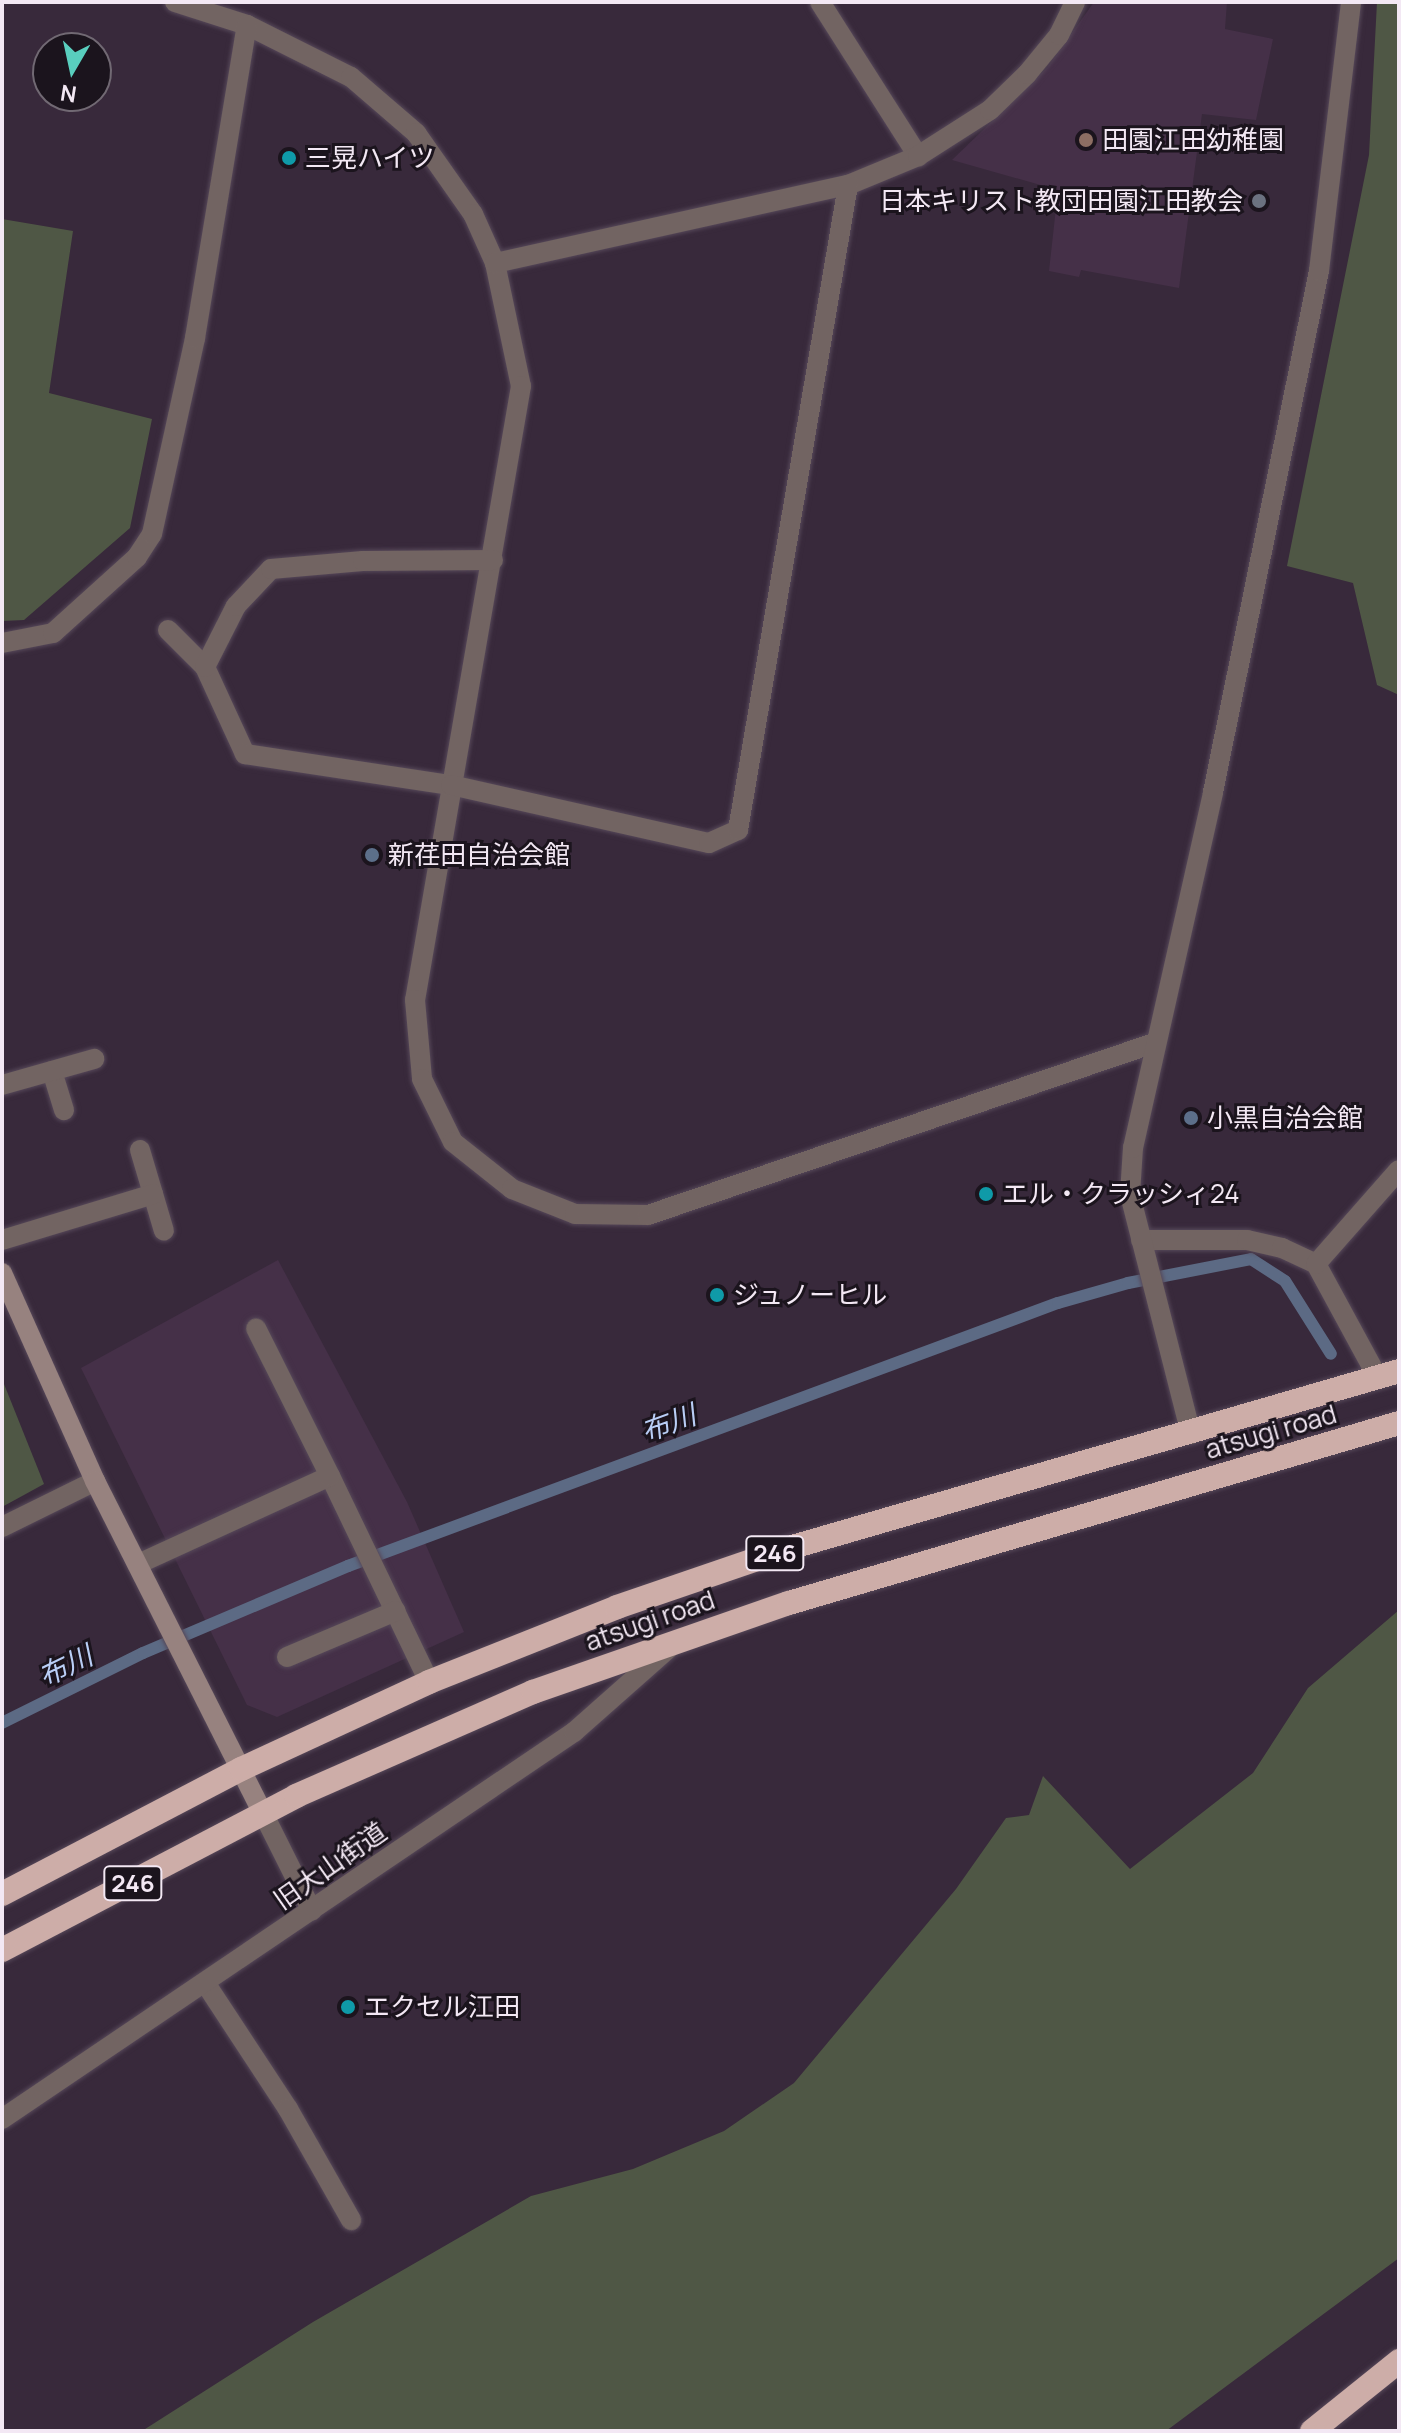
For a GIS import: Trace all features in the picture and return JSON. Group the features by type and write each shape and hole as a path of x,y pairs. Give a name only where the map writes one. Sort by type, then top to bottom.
{"highway":[{"name":"atsugi road","path":"2,1894 241,1769 429,1682 617,1607 789,1548 1382,1377"},
{"name":"atsugi road","path":"2,1950 264,1815 448,1727 676,1641 804,1598 1398,1424"},
{"path":"1312,2431 1399,2361"}],"street":[{"path":"175,2 247,25 351,77 416,133 473,214 495,263 521,386 415,1000 422,1079 453,1142 512,1189 575,1214 648,1215 1154,1043"},
{"path":"820,2 918,156"},
{"path":"495,263 848,185 918,156 990,110 1018,83 1059,35 1075,2"},
{"path":"1191,1434 1130,1194 1154,1043 1213,792 1319,271 1351,2"},
{"path":"2,643 53,633 137,557 152,534 195,338 247,25"},
{"path":"168,630 205,667 245,754 451,785 709,843 738,830 848,185"},
{"path":"205,667 236,606 271,569 363,561 493,560"},
{"path":"2,1085 94,1059"},
{"path":"52,1071 64,1110"},
{"path":"140,1150 164,1231"},
{"path":"1316,1264 1399,1170"},
{"path":"2,1240 153,1194"},
{"path":"1143,1244 1247,1240 1282,1248 1316,1264 1382,1377"},
{"path":"2,1273 95,1481 186,1655 312,1911"},
{"path":"256,1328 429,1682"},
{"path":"138,1564 330,1476"},
{"path":"2,1527 95,1481"},
{"path":"287,1657 396,1611"},
{"name":"旧大山街道","path":"2,2119 206,1984 574,1732 676,1641"},
{"path":"206,1984 288,2109 351,2220"}],"shaded area":[{"name":"田園江田幼稚園","path":"1094,2 1227,2 1225,29 1273,39 1256,120 1202,114 1179,288 1081,270 1079,277 1049,271 1058,190 952,160 1047,68"},
{"path":"278,1260 407,1502 464,1632 277,1717 247,1705 81,1368"}],"green space":[{"path":"1377,2 1399,2 1399,695 1377,685 1353,583 1287,566 1369,155"},
{"path":"2,219 73,231 49,393 152,419 130,528 24,620 2,621"},
{"path":"2,1379 44,1484 2,1507"},
{"path":"1399,1610 1399,2258 1166,2431 142,2431 313,2322 531,2196 633,2169 724,2131 794,2083 956,1889 1006,1818 1029,1815 1043,1776 1130,1869 1253,1773 1308,1688"}],"waterway":[{"name":"布川","path":"2,1723 143,1653 348,1566 1058,1303 1128,1283 1251,1259 1285,1281 1331,1354"}],"place":[{"name":"田園江田幼稚園","path":"1086,140"},
{"name":"三晃ハイツ","path":"289,158"},
{"name":"日本キリスト教団田園江田教会","path":"1259,201"},
{"name":"新荏田自治会館","path":"372,855"},
{"name":"小黒自治会館","path":"1191,1118"},
{"name":"エル・クラッシィ24","path":"986,1194"},
{"name":"ジュノーヒル","path":"717,1295"},
{"name":"エクセル江田","path":"348,2007"}]}
